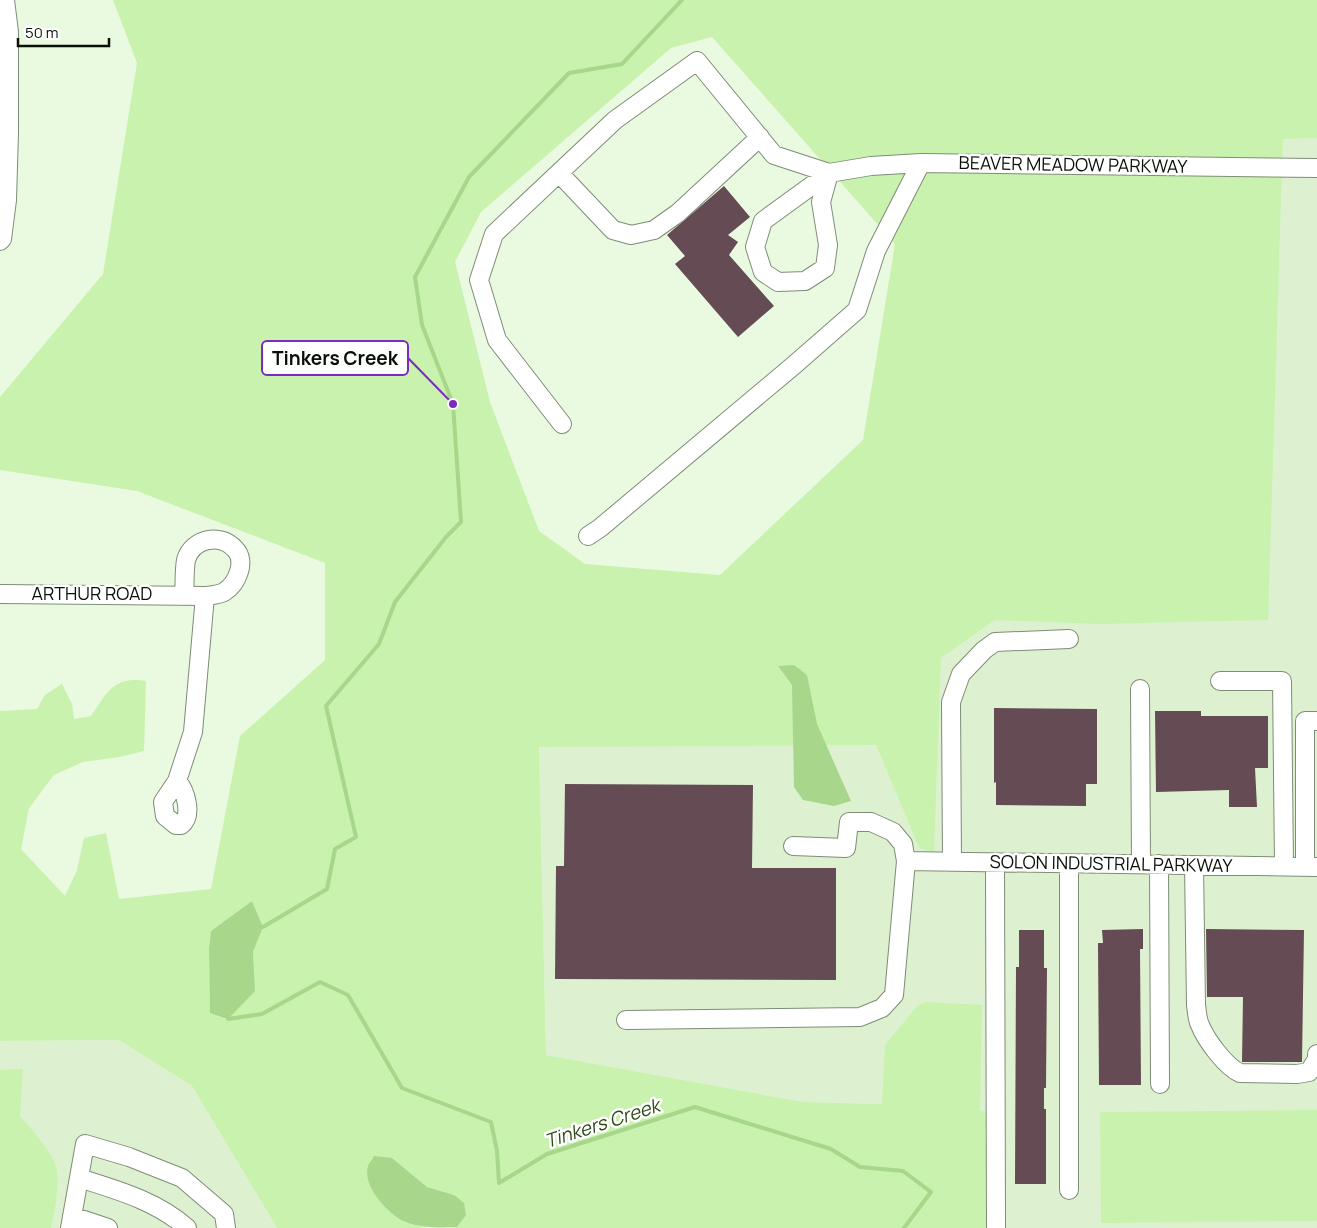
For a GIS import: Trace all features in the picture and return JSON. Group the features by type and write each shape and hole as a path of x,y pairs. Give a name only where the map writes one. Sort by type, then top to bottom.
{"street":[{"path":"0,241 2,239 7,200 9,133 9,32 5,0"},
{"path":"562,424 497,340 479,280 494,234 615,120 697,61 774,155 829,173"},
{"path":"559,173 613,230 631,235 654,230 678,213 760,137"},
{"path":"588,536 764,391 857,310 876,251 921,163"},
{"name":"BEAVER MEADOW PARKWAY","path":"829,173 871,166 921,163 1317,168"},
{"path":"829,173 821,202 828,245 825,268 805,281 778,282 763,272 755,246 763,221 829,173"},
{"name":"ARTHUR ROAD","path":"0,594 205,596 223,593 237,578 239,570 240,560 236,550 229,543 207,539 196,544 186,559 184,595"},
{"path":"177,780 193,732 205,596"},
{"path":"952,862 951,702 961,674 984,650 995,642 1069,639"},
{"path":"1220,681 1282,681 1284,866"},
{"path":"1140,690 1140,864"},
{"path":"1311,867 1305,721 1317,721"},
{"path":"626,1020 860,1017 882,1008 894,995 906,861 903,844 893,832 871,822 849,822 846,848 793,846"},
{"name":"SOLON INDUSTRIAL PARKWAY","path":"906,861 1311,867"},
{"path":"995,862 996,1228"},
{"path":"1069,1190 1070,863"},
{"path":"1159,864 1160,1084"},
{"path":"1194,865 1196,1005 1199,1024 1207,1039 1232,1070 1240,1074 1309,1072 1317,1059 1317,1054"},
{"path":"108,1228 71,1222 85,1144 129,1157 182,1178 224,1214 226,1228"},
{"path":"79,1178 142,1200 187,1228"}],"shaded area":[{"path":"113,0 1317,0 1317,138 1283,139 1268,620 1099,624 995,620 941,658 934,853 919,848 876,745 539,747 546,1055 803,1102 882,1104 885,1045 917,1006 925,1002 982,1005 980,1111 995,1112 996,1228 448,1228 457,1227 454,1195 427,1187 392,1158 404,1222 427,1228 277,1228 192,1086 119,1040 0,1041 0,711 37,709 45,695 62,684 72,704 74,719 91,716 112,688 126,681 146,681 144,751 83,762 54,775 29,808 21,849 65,896 77,870 84,838 106,833 119,899 211,889 240,736 325,660 325,563 137,491 0,470 0,397 103,274 137,63","holes":["712,37 895,244 863,440 720,575 585,564 539,531 490,402 455,262 481,212 671,48","252,901 263,927 253,952 255,991 210,1013 209,948 211,931"]},
{"path":"1317,138 1317,1228 996,1228 883,1104 803,1102 546,1055 539,746 876,745 919,848 933,853 941,658 995,620 1267,620 1283,139"},
{"path":"794,665 807,675 817,724 851,801 834,806 803,800 794,787 792,685 778,666"},
{"path":"252,901 263,927 253,952 255,991 228,1019 210,1013 209,948 211,931"},
{"path":"119,1040 192,1086 277,1228 0,1228 0,1041"},
{"path":"23,1069 20,1116 48,1150 57,1170 57,1195 51,1228 0,1228 0,1070"},
{"path":"1317,1110 1317,1221 1101,1223 1100,1112"},
{"path":"374,1156 392,1158 427,1187 454,1195 464,1203 466,1215 457,1227 423,1226 403,1221 383,1205 372,1190 367,1174 368,1166"}],"building":[{"path":"724,186 750,217 728,235 738,242 729,255 774,306 738,337 675,264 685,256 667,235"},
{"path":"994,708 1097,709 1097,784 1086,784 1086,806 996,805 996,782 994,783"},
{"path":"1155,711 1201,711 1201,716 1268,716 1268,768 1255,768 1257,807 1229,807 1229,790 1156,792"},
{"path":"565,784 753,785 752,868 836,868 836,980 555,979 556,866 564,866"},
{"path":"1143,929 1143,949 1140,949 1141,1085 1099,1085 1098,943 1103,943 1102,930"},
{"path":"1206,929 1304,930 1302,1062 1242,1062 1243,997 1207,997"},
{"path":"1019,930 1044,930 1044,968 1047,968 1046,1088 1044,1088 1044,1109 1046,1109 1046,1184 1015,1184 1016,967 1019,967"}],"waterway":[{"name":"Tinkers Creek","path":"263,927 327,889 335,849 356,837 326,706 379,644 395,602 446,537 461,522 453,404 422,325 415,277 469,177 569,73 622,64 682,0"},
{"name":"Tinkers Creek","path":"228,1019 262,1014 320,982 348,995 402,1088 491,1122 497,1151 499,1183 547,1154 695,1107 831,1149 860,1167 903,1171 931,1192 904,1228"}],"place":[{"name":"Tinkers Creek","path":"453,404"}]}
